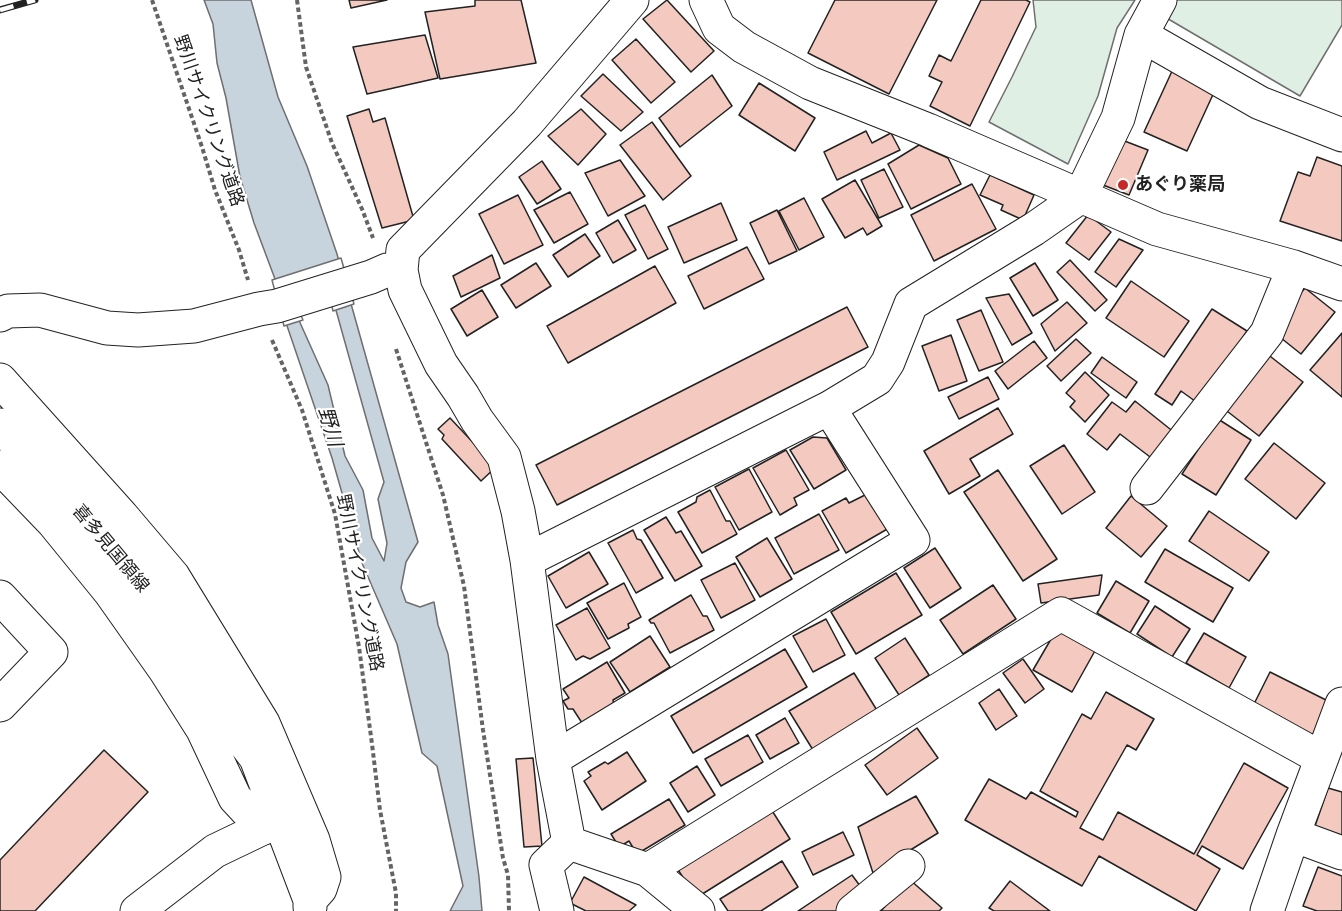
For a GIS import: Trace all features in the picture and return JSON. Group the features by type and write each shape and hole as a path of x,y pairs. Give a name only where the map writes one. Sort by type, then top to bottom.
{"street":[{"path":"0,315 8,311 39,310 107,328 138,330 194,326 382,274 527,123 632,0"},
{"path":"706,0 719,28 744,47 810,83 928,130 1157,229 1294,267 1342,284"},
{"path":"526,560 829,408 877,380 888,362 911,304 1034,230 1080,196 1118,118 1141,35 1160,0"},
{"path":"1141,35 1260,103 1342,135"},
{"path":"1147,488 1267,333 1294,267"},
{"path":"382,274 405,290 441,364 504,457 518,511 553,759 569,843"},
{"path":"0,380 173,576 263,723 313,840 324,877 320,889 305,907"},
{"path":"553,759 913,540 829,408"},
{"name":"喜多見国領線","path":"0,424 132,570 184,649 224,716 256,759 305,907"},
{"path":"0,467 53,522 110,592 165,670 203,730 235,798 263,828 215,851 137,911"},
{"path":"0,597 51,652 3,695"},
{"path":"648,870 1061,614 1321,758"},
{"path":"1267,911 1342,704"},
{"name":"喜多見国領線","path":"224,716 263,828 305,907"},
{"path":"1293,835 1342,853"},
{"path":"569,843 648,870 698,911"},
{"path":"557,911 546,865 569,843"},
{"path":"853,911 908,866"}],"path":[{"name":"野川サイクリング道路","path":"152,0 199,136 214,190 239,250 252,293 268,307 334,514 359,647 380,810 396,893 396,911"},
{"path":"297,0 306,67 332,144 362,209 382,274"},
{"path":"396,340 396,351 443,495 464,586 503,858 508,875 509,911"}],"green space":[{"path":"1033,0 1135,0 1117,28 1098,96 1068,164 989,122 1036,27"},
{"path":"1166,0 1342,0 1342,25 1300,96 1158,13"}],"water":[{"name":"野川","path":"204,0 251,0 278,97 307,166 337,254 418,542 406,562 401,588 406,602 420,607 434,602 438,625 448,654 482,911 450,911 463,886 437,766 422,753 397,644 362,563 332,458 240,177 226,98 217,63 213,24","holes":["332,296 384,482 378,499 387,543 384,561 372,538 363,490 345,456 328,385 293,307"]}],"pier":[{"path":"341,258 354,304 333,311 330,298 297,307 303,320 284,326 272,280"}],"building":[{"path":"349,0 387,0 351,8"},
{"path":"475,0 521,0 536,63 440,79 425,12 475,6"},
{"path":"667,0 714,51 691,72 643,19"},
{"path":"835,0 937,0 889,94 808,53"},
{"path":"981,0 1026,0 1030,2 970,126 930,106 942,82 929,76 939,55 951,61"},
{"path":"425,35 438,78 367,94 353,47"},
{"path":"636,39 675,82 651,103 612,60"},
{"path":"1173,69 1216,88 1187,151 1144,132"},
{"path":"603,74 643,112 621,131 581,96"},
{"path":"712,75 732,106 680,147 659,118"},
{"path":"759,83 815,118 795,151 739,115"},
{"path":"369,109 373,122 385,118 414,220 382,228 347,116"},
{"path":"581,109 606,134 578,165 548,136"},
{"path":"652,122 691,176 663,200 620,145"},
{"path":"866,131 872,143 891,133 900,150 837,180 824,152"},
{"path":"1122,140 1148,150 1129,195 1103,185"},
{"path":"919,145 948,158 961,184 911,209 888,164"},
{"path":"1317,157 1342,166 1342,241 1280,221 1298,172 1310,176"},
{"path":"620,160 645,196 608,216 585,173"},
{"path":"542,161 561,189 537,204 519,177"},
{"path":"884,169 903,207 879,218 861,180"},
{"path":"990,175 1034,195 1023,220 1001,210 1003,205 980,195"},
{"path":"855,180 882,226 867,235 863,228 845,238 822,199"},
{"path":"972,184 996,229 934,261 911,215"},
{"path":"570,192 588,224 554,243 534,210"},
{"path":"518,195 543,245 504,264 479,214"},
{"path":"804,198 824,237 799,250 779,211"},
{"path":"721,203 737,240 684,263 668,227"},
{"path":"645,205 668,249 648,259 625,215"},
{"path":"777,210 797,251 769,264 750,223"},
{"path":"1088,215 1111,232 1089,260 1066,243"},
{"path":"618,220 636,250 613,263 596,233"},
{"path":"585,234 600,256 568,277 553,255"},
{"path":"1119,239 1143,250 1116,287 1095,272"},
{"path":"747,247 764,279 704,309 688,276"},
{"path":"492,255 500,278 461,297 453,276"},
{"path":"1070,260 1107,300 1095,311 1057,272"},
{"path":"536,263 551,286 516,308 501,285"},
{"path":"1035,263 1058,300 1033,316 1010,278"},
{"path":"655,266 676,303 568,363 547,326"},
{"path":"1131,281 1189,321 1164,357 1106,318"},
{"path":"1305,288 1335,312 1301,354 1271,330"},
{"path":"482,290 498,317 467,336 451,309"},
{"path":"1009,294 1032,333 1012,345 986,298"},
{"path":"1067,302 1087,323 1055,351 1041,324"},
{"path":"847,307 868,347 557,505 536,465"},
{"path":"1212,309 1247,331 1199,404 1181,391 1172,405 1155,394"},
{"path":"981,310 1003,362 979,371 957,320"},
{"path":"1342,333 1342,397 1310,370"},
{"path":"951,335 967,381 939,391 922,346"},
{"path":"1076,339 1091,353 1061,381 1047,366"},
{"path":"1034,341 1047,358 1008,389 995,371"},
{"path":"1266,353 1303,382 1259,436 1223,408"},
{"path":"1102,357 1137,382 1126,398 1091,373"},
{"path":"1085,372 1109,395 1085,422 1070,407 1075,401 1066,393"},
{"path":"988,377 999,399 959,419 948,397"},
{"path":"1135,401 1175,433 1154,460 1120,434 1107,450 1087,434 1112,402 1126,412"},
{"path":"998,408 1013,434 970,459 980,476 949,494 924,451"},
{"path":"450,418 496,467 481,481 442,439 444,435 438,429"},
{"path":"1218,419 1251,440 1216,495 1182,474"},
{"path":"813,437 827,438 846,470 814,489 790,450"},
{"path":"1274,443 1325,483 1296,519 1245,479"},
{"path":"1064,445 1095,492 1062,514 1030,466"},
{"path":"786,450 809,490 794,498 797,505 780,515 753,468"},
{"path":"749,469 772,512 739,530 715,487"},
{"path":"998,470 1057,559 1023,581 964,492"},
{"path":"710,490 726,521 730,521 737,534 702,553 678,512 696,502 697,497"},
{"path":"869,493 889,528 846,553 822,511 846,498 849,503"},
{"path":"1131,496 1167,526 1141,557 1106,528"},
{"path":"1209,511 1269,552 1249,581 1189,541"},
{"path":"819,514 839,550 794,574 775,538"},
{"path":"666,517 676,533 681,531 702,566 675,581 644,530"},
{"path":"633,530 663,578 636,593 608,543"},
{"path":"767,538 792,579 760,597 736,557"},
{"path":"935,548 961,588 930,608 904,568"},
{"path":"1165,549 1233,588 1213,622 1145,582"},
{"path":"589,552 608,584 566,608 548,576"},
{"path":"735,563 755,600 721,618 701,580"},
{"path":"896,573 922,615 856,654 831,612"},
{"path":"1102,575 1099,595 1041,603 1038,584"},
{"path":"1116,581 1149,601 1130,633 1097,613"},
{"path":"624,583 641,617 628,624 629,628 608,639 587,603"},
{"path":"993,585 1016,619 963,654 940,620"},
{"path":"691,595 703,616 707,616 714,630 670,653 654,623 649,620"},
{"path":"1155,606 1190,629 1172,657 1137,634"},
{"path":"587,608 610,648 590,659 583,656 576,660 556,625"},
{"path":"826,619 845,655 813,672 793,636"},
{"path":"1058,627 1096,649 1072,692 1033,670"},
{"path":"1204,633 1246,657 1229,688 1186,663"},
{"path":"650,636 670,667 630,692 610,662"},
{"path":"905,638 929,675 899,695 875,658"},
{"path":"785,649 807,687 693,753 671,716"},
{"path":"1023,659 1044,689 1025,703 1003,673"},
{"path":"607,662 625,693 613,700 614,706 584,726 573,709 568,709 563,701 569,698 563,689"},
{"path":"1270,672 1330,702 1311,739 1251,710"},
{"path":"854,673 878,712 813,750 789,711"},
{"path":"999,689 1017,716 996,730 979,703"},
{"path":"1106,692 1154,719 1136,750 1127,745 1080,828 1103,840 1118,812 1194,854 1244,763 1288,788 1243,869 1202,846 1197,855 1220,869 1196,911 1099,856 1082,886 965,820 989,779 1026,799 1031,792 1076,817 1078,812 1040,791 1082,714 1091,719"},
{"path":"785,718 799,743 770,759 756,735"},
{"path":"917,728 938,758 887,795 865,765"},
{"path":"748,735 763,762 721,786 705,759"},
{"path":"104,750 148,792 35,911 0,911 0,860"},
{"path":"627,752 646,781 602,810 584,781 591,776 588,772 605,762 608,764"},
{"path":"533,758 542,846 524,847 516,759"},
{"path":"697,766 715,795 688,812 670,783"},
{"path":"1328,788 1342,792 1342,842 1313,832"},
{"path":"916,796 938,833 873,873 858,827"},
{"path":"669,799 685,825 637,854 629,841 619,847 611,834"},
{"path":"771,809 790,839 696,898 677,868"},
{"path":"843,832 854,855 813,875 802,852"},
{"path":"782,861 798,887 761,911 728,911 720,899"},
{"path":"1318,867 1342,876 1342,911 1317,911 1303,906"},
{"path":"852,875 866,894 841,911 798,911"},
{"path":"584,877 636,905 629,911 586,911 570,903"},
{"path":"909,879 942,908 939,911 881,911"},
{"path":"1010,881 1050,911 994,911 989,908"}],"railway":[{"path":"0,10 35,0"}],"place":[{"name":"あぐり薬局","path":"1123,185"}]}
